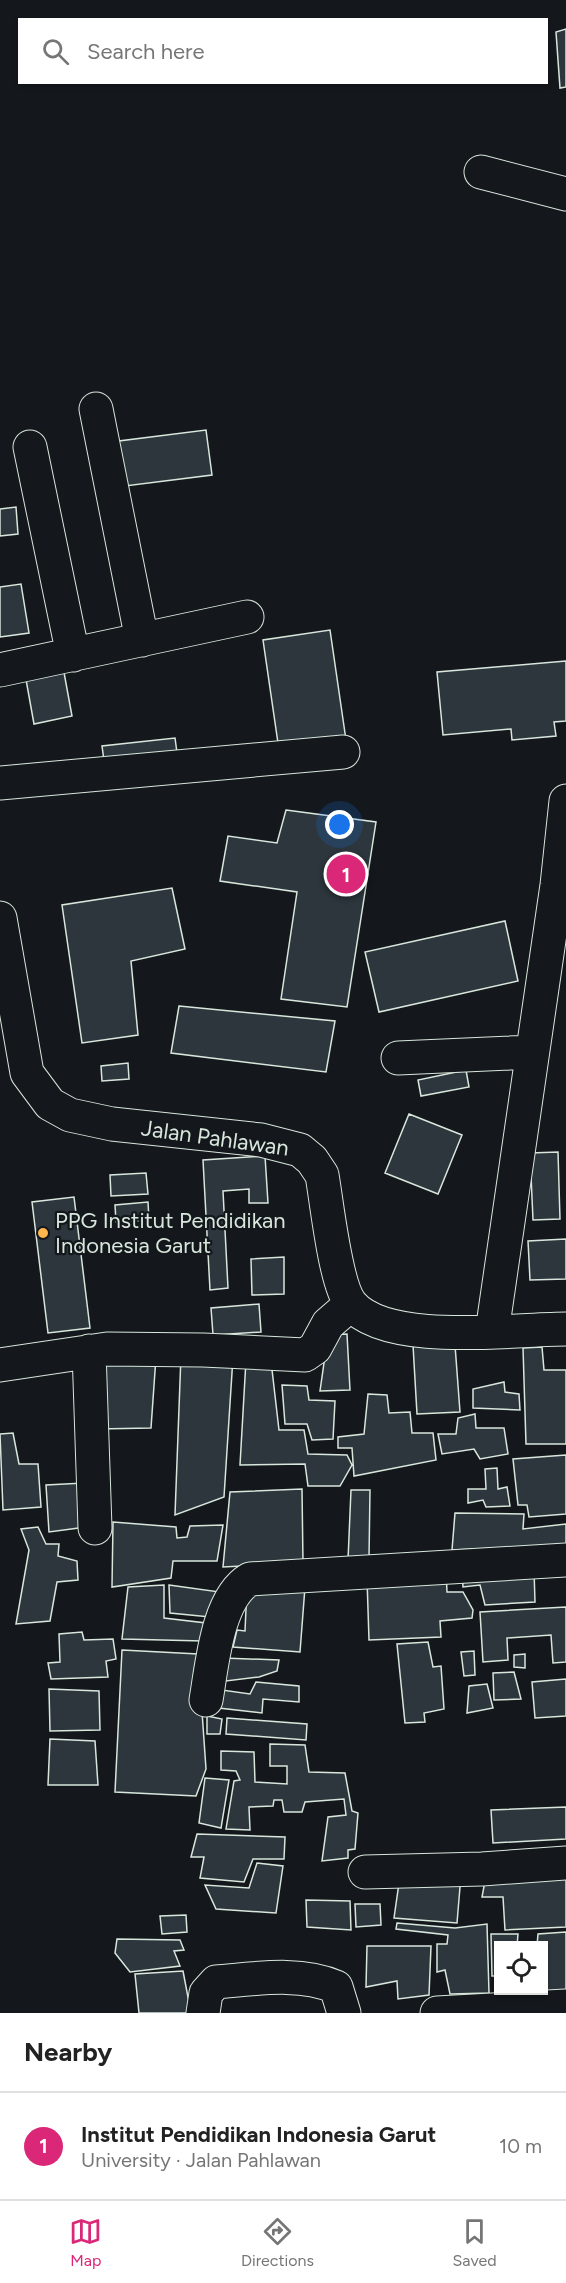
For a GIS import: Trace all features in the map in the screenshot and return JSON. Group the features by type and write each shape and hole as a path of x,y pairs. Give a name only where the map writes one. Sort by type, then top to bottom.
{"street":[{"path":"480,172 566,194"},
{"path":"96,409 142,640"},
{"path":"30,447 73,655"},
{"path":"0,670 247,617"},
{"path":"0,783 343,752"},
{"path":"492,1332 557,885 566,801"},
{"name":"Jalan Pahlawan","path":"0,918 27,1073 50,1104 70,1115 112,1124 261,1140 300,1150 312,1160 322,1174 342,1286 351,1304"},
{"path":"398,1058 531,1052"},
{"path":"0,1365 107,1349 203,1350 305,1355 315,1348 328,1324 351,1304 370,1319 422,1332 566,1329"},
{"path":"88,1352 95,1528"},
{"path":"206,1700 217,1633 236,1591 250,1579 566,1560"},
{"path":"365,1872 566,1863"},
{"path":"203,2013 206,1993 216,1982 278,1977 325,1983 336,1987 344,2013"},
{"path":"437,2013 566,2006"}],"building":[{"path":"566,29 566,87 560,88 556,32"},
{"path":"206,430 212,475 125,486 119,441"},
{"path":"16,507 18,534 0,536 0,509"},
{"path":"21,584 29,633 0,637 0,587"},
{"path":"330,630 346,740 279,750 263,640"},
{"path":"566,661 566,721 554,722 556,736 512,740 511,729 443,735 437,672"},
{"path":"63,667 72,716 34,724 25,674"},
{"path":"175,738 178,760 105,768 102,746"},
{"path":"286,810 376,822 347,1007 281,999 297,892 220,881 228,836 277,843"},
{"path":"172,888 185,949 131,961 138,1035 82,1043 62,905"},
{"path":"505,921 518,981 379,1012 365,952"},
{"path":"179,1006 335,1021 326,1072 171,1053"},
{"path":"128,1063 129,1079 102,1081 101,1066"},
{"path":"466,1070 469,1087 421,1096 418,1080"},
{"path":"409,1114 462,1135 438,1194 385,1173"},
{"path":"558,1152 560,1219 533,1220 530,1153"},
{"path":"265,1156 268,1203 249,1203 249,1189 223,1191 228,1288 210,1290 203,1160"},
{"path":"146,1173 148,1194 111,1196 110,1175"},
{"path":"74,1197 90,1328 48,1333 32,1202"},
{"path":"148,1202 149,1220 116,1222 115,1205"},
{"path":"566,1239 566,1279 530,1280 528,1241"},
{"path":"284,1257 284,1294 252,1295 251,1259"},
{"path":"259,1304 261,1332 213,1335 211,1308"},
{"path":"347,1334 350,1390 320,1391 328,1335"},
{"path":"413,1345 455,1345 460,1412 417,1414"},
{"path":"542,1347 544,1370 566,1370 566,1444 526,1444 523,1348"},
{"path":"181,1355 233,1357 224,1497 175,1515"},
{"path":"96,1356 156,1357 151,1428 97,1429"},
{"path":"246,1360 271,1361 279,1430 304,1430 308,1454 347,1455 352,1465 340,1486 308,1486 305,1464 240,1465"},
{"path":"504,1382 505,1392 519,1394 520,1410 473,1408 473,1389"},
{"path":"282,1385 307,1386 309,1400 335,1401 333,1439 312,1440 307,1424 285,1424"},
{"path":"368,1394 387,1395 389,1413 410,1412 412,1433 433,1433 436,1460 354,1476 352,1448 338,1448 338,1437 364,1434"},
{"path":"475,1414 476,1428 504,1428 508,1454 480,1459 474,1449 442,1454 438,1434 456,1434 458,1418"},
{"path":"13,1433 19,1464 38,1464 41,1507 3,1510 0,1434"},
{"path":"566,1455 566,1514 529,1517 527,1505 518,1505 513,1459"},
{"path":"497,1468 498,1489 507,1487 510,1506 486,1507 483,1500 468,1503 468,1489 486,1489 485,1469"},
{"path":"84,1483 86,1527 49,1532 46,1485"},
{"path":"302,1489 303,1563 223,1567 230,1492"},
{"path":"351,1490 370,1490 369,1558 348,1560"},
{"path":"455,1513 524,1514 523,1529 566,1524 566,1545 452,1550"},
{"path":"113,1522 176,1527 177,1538 187,1537 190,1526 223,1525 217,1561 173,1561 171,1578 112,1587"},
{"path":"38,1527 46,1544 59,1544 58,1556 77,1561 78,1580 57,1582 50,1621 16,1624 29,1550 21,1529"},
{"path":"446,1570 447,1592 463,1592 473,1610 472,1618 440,1621 441,1637 369,1640 367,1579"},
{"path":"534,1570 535,1602 485,1605 480,1585 463,1587 462,1571"},
{"path":"164,1585 164,1618 206,1623 203,1641 122,1639 128,1587"},
{"path":"169,1585 220,1592 210,1617 170,1613"},
{"path":"247,1587 305,1587 300,1652 233,1647 237,1630 245,1631"},
{"path":"566,1607 566,1662 553,1663 551,1635 507,1638 508,1660 483,1662 480,1612"},
{"path":"82,1632 84,1640 113,1639 116,1659 106,1661 108,1677 51,1679 48,1663 60,1662 59,1634"},
{"path":"428,1642 433,1667 441,1666 444,1709 424,1713 425,1722 405,1723 397,1644"},
{"path":"122,1650 198,1654 206,1769 196,1796 115,1792"},
{"path":"474,1651 475,1675 464,1676 461,1652"},
{"path":"525,1654 525,1668 514,1667 514,1655"},
{"path":"223,1658 279,1660 277,1671 259,1677 218,1682"},
{"path":"514,1672 521,1699 494,1700 493,1673"},
{"path":"566,1679 566,1716 535,1718 532,1682"},
{"path":"256,1682 299,1686 299,1702 263,1699 262,1713 210,1707 215,1689 250,1694"},
{"path":"487,1684 493,1708 467,1713 469,1686"},
{"path":"49,1689 99,1691 100,1730 50,1731"},
{"path":"207,1716 222,1719 220,1734 207,1734"},
{"path":"227,1718 307,1724 306,1740 226,1734"},
{"path":"50,1739 95,1741 98,1785 48,1785"},
{"path":"270,1744 305,1745 309,1772 345,1773 352,1811 358,1813 355,1849 348,1850 348,1858 322,1861 328,1817 346,1815 344,1799 305,1802 302,1812 284,1812 282,1800 274,1800 273,1806 249,1807 250,1830 226,1829 234,1781 240,1780 236,1771 221,1770 221,1751 254,1752 255,1782 287,1784 287,1766 270,1766"},
{"path":"205,1778 229,1780 221,1828 199,1823"},
{"path":"566,1807 566,1839 493,1843 491,1810"},
{"path":"197,1834 285,1837 284,1859 253,1859 244,1882 200,1878 204,1857 191,1857"},
{"path":"257,1863 283,1866 276,1913 216,1909 205,1885 249,1888"},
{"path":"566,1872 566,1927 505,1930 503,1897 482,1897 485,1881"},
{"path":"461,1875 457,1923 394,1918 400,1876"},
{"path":"306,1900 350,1901 351,1930 307,1927"},
{"path":"355,1904 380,1904 381,1925 356,1927"},
{"path":"186,1915 187,1932 162,1934 160,1916"},
{"path":"397,1923 455,1928 487,1924 489,1993 450,1994 445,1970 437,1972 437,1944 447,1944 448,1935 396,1929"},
{"path":"566,1932 566,1992 548,1993 548,1941 537,1941 538,1934"},
{"path":"491,1934 518,1934 517,1941 494,1941 494,1976 492,1976"},
{"path":"117,1939 180,1940 184,1950 174,1951 180,1966 130,1972 115,1953"},
{"path":"367,1946 431,1946 429,1995 398,1999 397,1981 366,1987"},
{"path":"183,1971 191,2013 139,2013 135,1974"}],"place":[{"name":"Institut Pendidikan Indonesia Garut","path":"346,874"},
{"name":"PPG Institut Pendidikan Indonesia Garut","path":"43,1233"}]}
